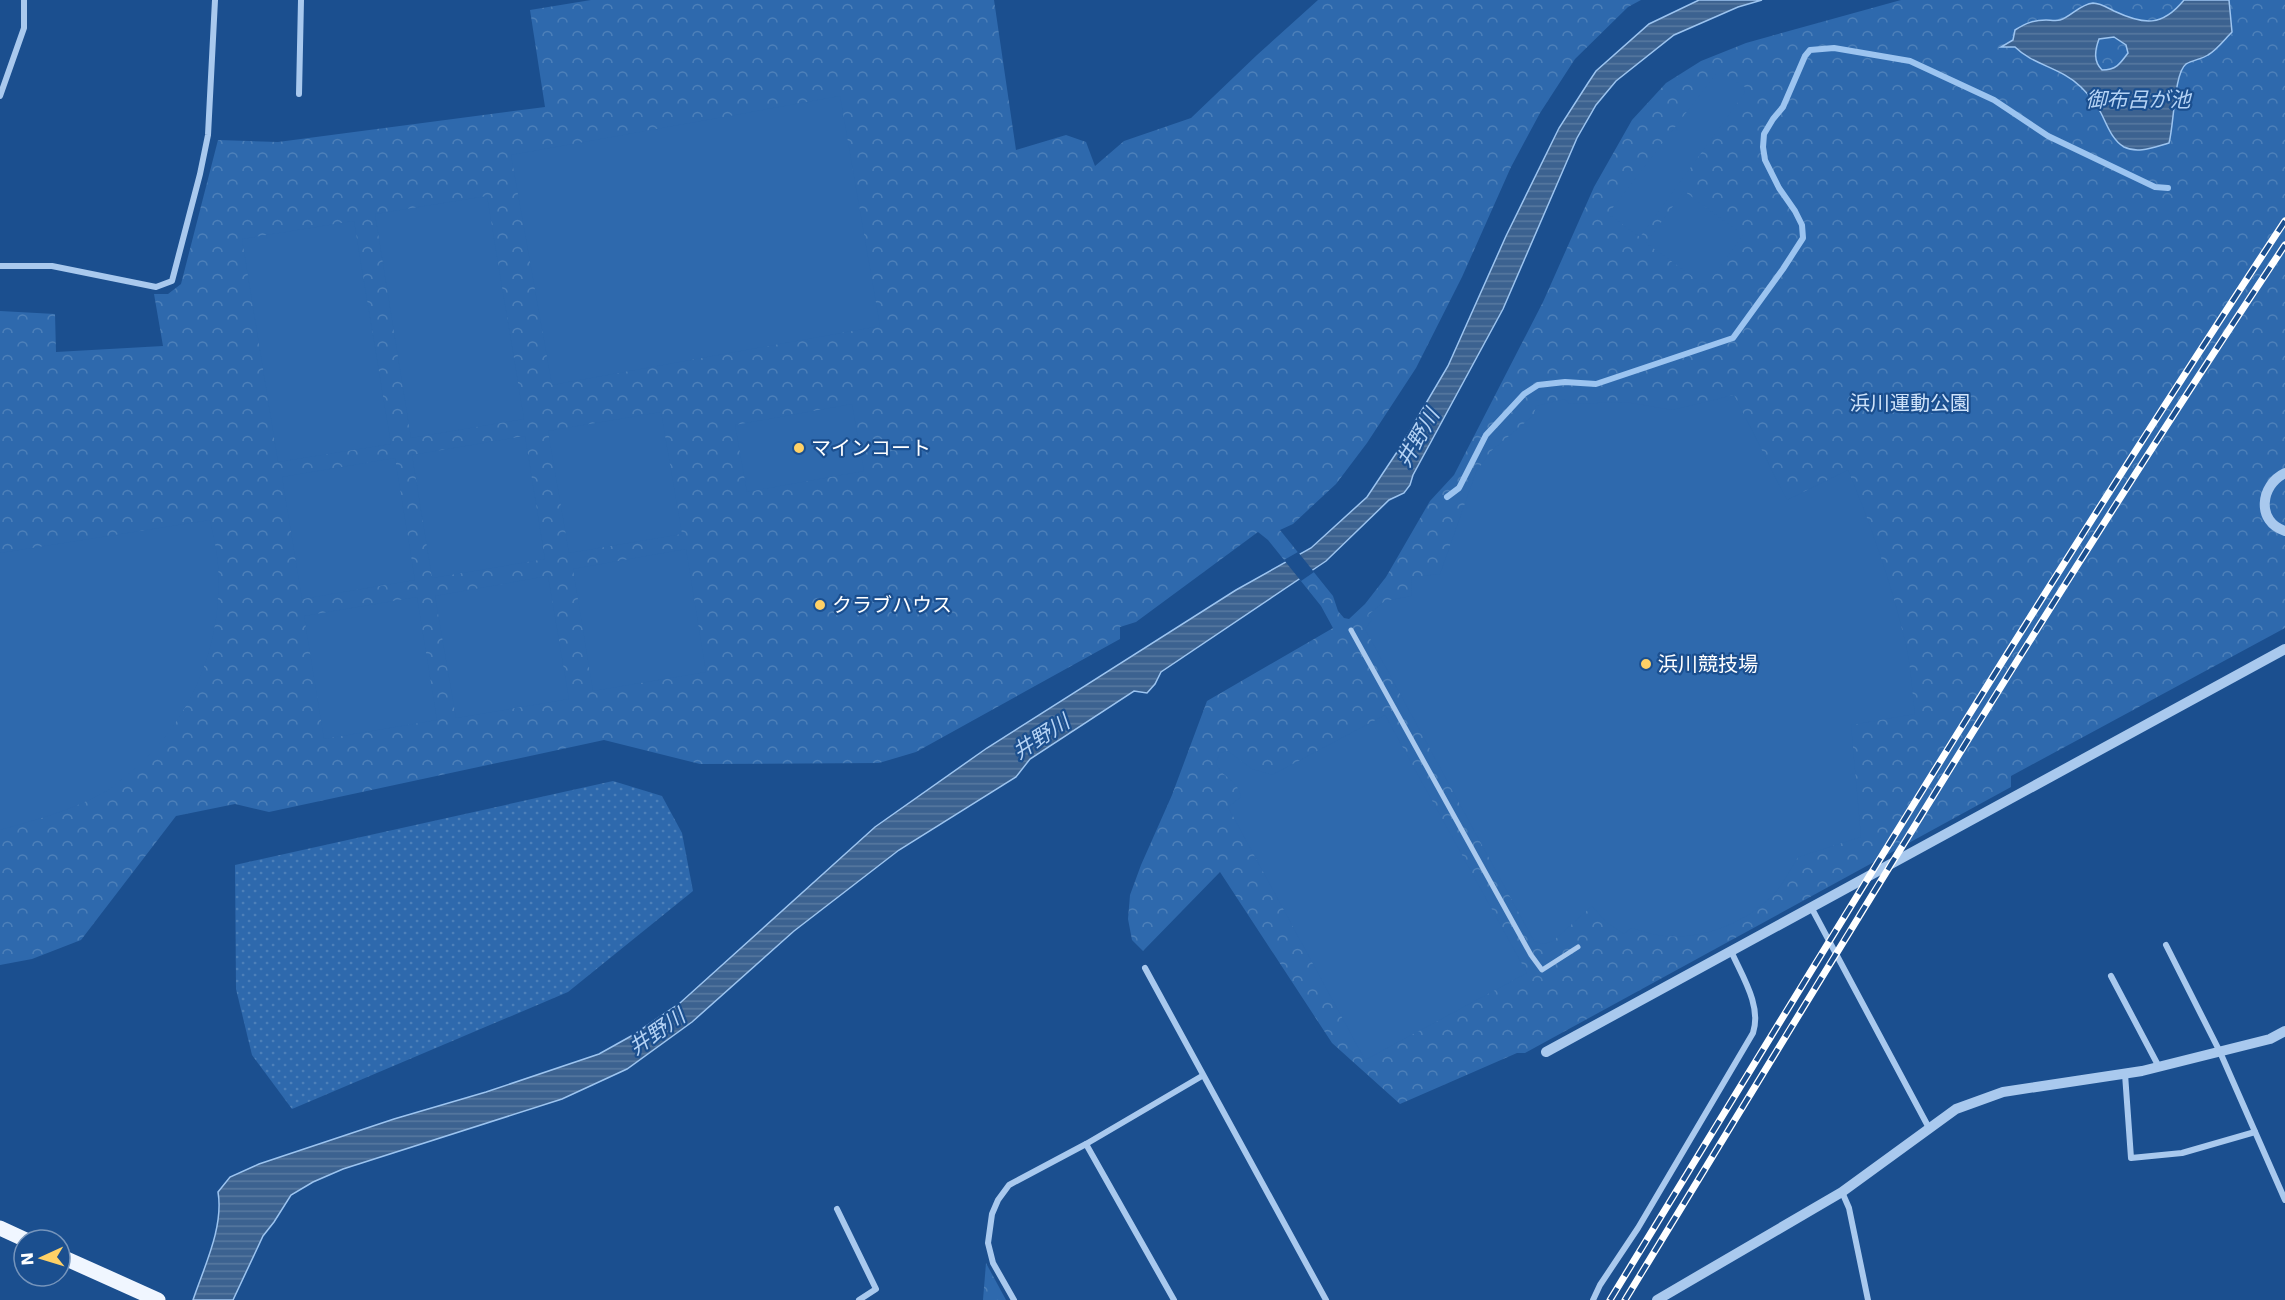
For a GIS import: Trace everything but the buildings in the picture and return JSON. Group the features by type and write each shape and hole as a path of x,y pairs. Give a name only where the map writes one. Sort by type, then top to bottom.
{"main road":[{"path":"72,1261 158,1300"}],"street":[{"path":"0,96 24,28 24,0"},
{"path":"0,266 52,266 156,287 172,281 208,135 215,0"},
{"path":"299,94 301,0"},
{"path":"2285,473 2272,482 2266,494 2265,509 2270,521 2285,531"},
{"path":"1351,630 1542,969 1578,947"},
{"path":"1546,1052 2285,649"},
{"path":"1811,907 1929,1128"},
{"path":"2166,945 2220,1052 2285,1200"},
{"path":"1593,1300 1753,1033 1757,1021 1754,1007 1731,951"},
{"path":"1145,968 1326,1300"},
{"path":"2111,976 2159,1067"},
{"path":"1657,1300 1842,1192 1956,1109 2003,1092 2159,1067 2270,1039 2285,1031"},
{"path":"2125,1074 2131,1158 2182,1153 2255,1132"},
{"path":"1014,1300 993,1263 988,1243 992,1214 998,1200 1009,1185 1086,1144 1202,1076"},
{"path":"1086,1144 1174,1300"},
{"path":"1842,1192 1849,1208 1868,1300"},
{"path":"837,1209 876,1289 859,1300"}],"green space":[{"name":"浜川運動公園","path":"591,0 994,0 1016,150 1066,135 1086,142 1095,166 1124,141 1191,118 1318,0 1641,0 1628,7 1575,59 1540,113 1511,167 1462,277 1416,368 1367,443 1336,484 1293,524 1280,530 1333,596 1338,611 1344,618 1349,619 1365,604 1386,577 1430,501 1454,475 1543,302 1594,187 1632,120 1666,83 1701,61 1746,43 1901,0 2285,0 2285,628 2011,776 2011,787 1525,1053 1517,1053 1400,1104 1332,1043 1220,872 1143,951 1132,940 1128,919 1130,895 1172,795 1207,701 1333,628 1321,606 1268,540 1258,532 1136,622 1120,627 1120,639 916,752 879,763 700,764 604,740 269,812 235,804 176,816 81,940 32,959 0,965 0,311 55,314 56,352 163,346 154,294 168,294 181,284 218,140 278,142 545,107 530,10"},
{"path":"1720,72 1745,87 1744,94 1640,237 1608,214 1716,74"},
{"path":"840,96 880,326 552,385 511,155"},
{"path":"1684,191 1743,235 1706,286 1646,243"},
{"path":"487,196 524,419 411,438 375,214"},
{"path":"354,221 391,444 278,462 242,239"},
{"name":"浜川競技場","path":"1734,395 1787,500 1848,470 1888,579 1908,654 1915,714 1851,725 1861,837 1798,857 1776,892 1748,915 1720,929 1689,936 1658,935 1631,928 1624,934 1606,922 1592,906 1553,941 1543,944 1534,941 1365,629 1372,620 1368,615 1385,601 1411,596 1412,577 1440,574 1476,472 1491,451 1534,415 1536,406 1565,399 1569,404 1626,402 1672,410"},
{"name":"マインコート","path":"852,404 864,471 747,492 735,425"},
{"path":"661,412 682,534 569,553 548,431"},
{"path":"525,436 545,559 432,578 412,455"},
{"path":"395,458 415,580 302,599 282,477"},
{"path":"210,520 218,565 215,624 209,653 198,681 169,732 150,754 103,793 65,810 0,830 0,553"},
{"path":"686,549 706,672 593,691 573,569"},
{"path":"548,576 569,699 456,718 435,596"},
{"path":"417,597 437,720 324,739 304,616"},
{"path":"1385,715 1527,973 1365,1060 1228,807 1241,797 1236,785 1221,771 1216,762 1220,753 1228,751 1252,769 1272,775"},
{"path":"613,781 662,796 682,833 693,891 568,992 292,1109 252,1055 236,989 235,865"},
{"path":"986,1263 1006,1300 983,1300"}],"water":[{"name":"井野川","path":"1699,0 1762,0 1738,7 1674,35 1616,81 1596,105 1577,138 1503,309 1413,475 1410,485 1404,493 1389,500 1326,561 1161,672 1147,693 1134,691 1030,759 1016,777 899,850 794,931 692,1022 627,1069 562,1099 343,1169 313,1182 291,1195 263,1236 233,1300 193,1300 216,1233 218,1192 230,1177 259,1164 394,1119 486,1092 599,1054 633,1035 680,1003 875,827 987,748 1236,590 1311,548 1367,497 1399,449 1448,366 1506,236 1559,128 1596,71 1649,24"},
{"name":"御布呂が池","path":"2184,0 2229,0 2232,32 2211,53 2186,64 2182,69 2169,143 2146,149 2129,149 2120,144 2110,132 2095,103 2073,81 2030,58 2015,47 2001,47 2013,40 2015,30 2023,25 2030,22 2060,20 2088,4 2098,4 2125,16 2144,21 2160,19 2176,9","holes":["2114,37 2126,45 2128,53 2120,63 2114,68 2102,70 2097,63 2096,55 2099,39"]}],"pier":[{"path":"1298,552 1314,572 1301,581 1284,560"}],"waterway":[{"path":"1447,497 1459,488 1486,435 1524,394 1538,385 1565,382 1596,384 1733,338 1803,238 1802,225 1779,188 1765,160 1763,147 1764,134 1783,107 1805,56 1810,50 1834,48 1910,61 1994,100 2048,136 2155,187 2168,188"}],"railway":[{"path":"1610,1300 2027,623 2285,221"},
{"path":"1625,1300 2032,637 2285,245"}],"place":[{"name":"マインコート","path":"799,448"},
{"name":"クラブハウス","path":"820,605"},
{"name":"浜川競技場","path":"1646,664"}]}
